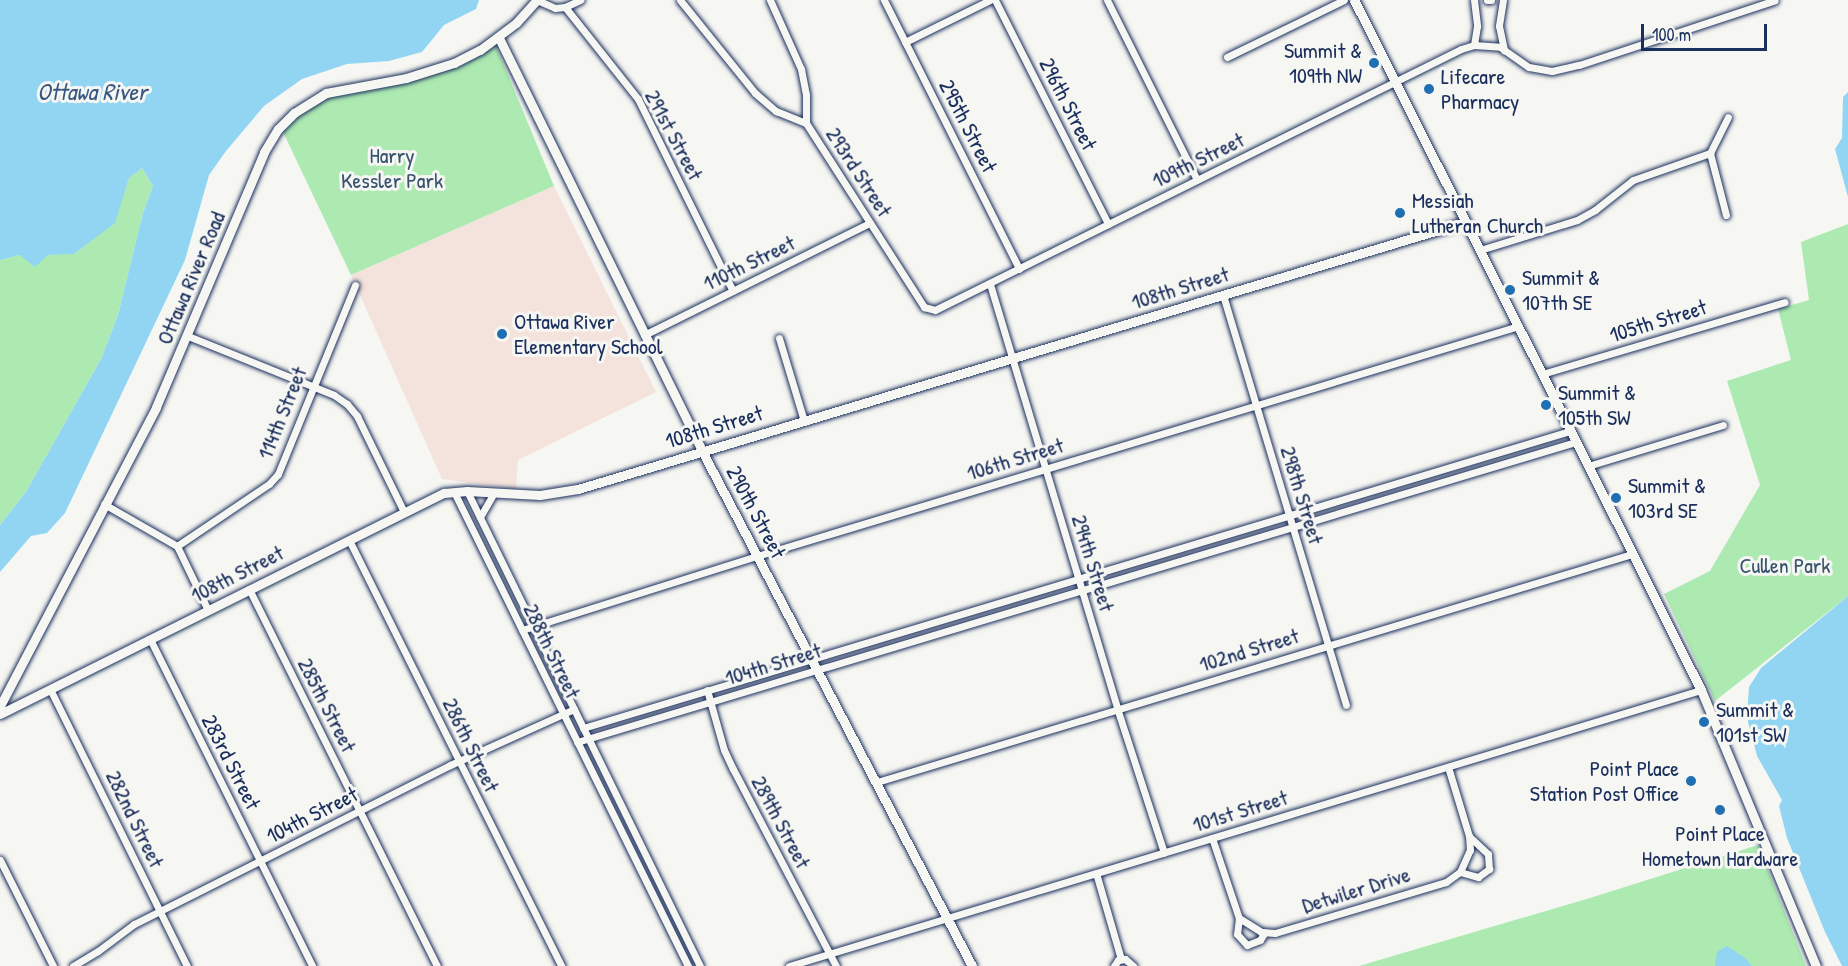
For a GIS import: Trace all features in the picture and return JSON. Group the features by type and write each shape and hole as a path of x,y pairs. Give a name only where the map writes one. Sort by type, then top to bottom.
{"street":[{"path":"537,0 548,7 566,7 580,0"},
{"name":"Ottawa River Road","path":"5,707 104,504 156,407 264,152 278,129 294,113 326,93 406,78 454,63 499,38 537,0"},
{"path":"680,0 754,93 776,111 806,123"},
{"name":"293rd Street","path":"770,0 801,69 806,95 806,123 924,307 939,309"},
{"name":"295th Street","path":"884,0 1019,269"},
{"path":"905,42 990,0"},
{"name":"296th Street","path":"995,0 1108,224"},
{"path":"1107,0 1197,180"},
{"path":"1227,57 1344,0"},
{"path":"1354,0 1701,690 1816,966"},
{"path":"1473,0 1477,26 1474,45 1500,47 1530,67 1552,71 1579,65 1775,0"},
{"path":"1503,0 1499,26 1504,50"},
{"name":"291st Street","path":"566,7 638,99 733,291"},
{"name":"290th Street","path":"499,38 702,451 972,966"},
{"name":"109th Street","path":"939,309 1461,49 1474,45"},
{"path":"1726,216 1710,153 1728,117"},
{"path":"1480,250 1577,220 1595,210 1634,180 1710,153"},
{"name":"108th Street","path":"5,707 30,699 444,493 467,491 528,496 554,494 1466,222"},
{"name":"110th Street","path":"644,335 870,223"},
{"name":"294th Street","path":"990,284 1084,590 1117,708 1164,853"},
{"name":"114th Street","path":"177,546 269,484 284,460 355,285"},
{"name":"298th Street","path":"1223,295 1346,705"},
{"name":"105th Street","path":"1542,374 1785,302"},
{"name":"106th Street","path":"522,630 757,556 1519,326"},
{"path":"188,336 334,396 347,404 357,416 404,512"},
{"path":"779,338 804,421"},
{"path":"1588,466 1723,424"},
{"name":"104th Street","path":"583,728 1570,431"},
{"name":"104th Street","path":"577,742 1576,442"},
{"path":"1429,473 1433,485"},
{"name":"288th Street","path":"467,491 700,966"},
{"name":"288th Street","path":"454,492 688,966"},
{"path":"480,517 494,493"},
{"path":"104,504 177,546 208,610"},
{"name":"286th Street","path":"349,540 561,966"},
{"path":"1182,548 1186,559"},
{"name":"102nd Street","path":"877,782 1632,554"},
{"name":"285th Street","path":"249,590 437,966"},
{"path":"942,620 945,632"},
{"name":"283rd Street","path":"150,639 312,966"},
{"name":"282nd Street","path":"50,689 187,966"},
{"path":"13,690 24,700 30,699"},
{"name":"289th Street","path":"707,690 733,769 836,966"},
{"name":"101st Street","path":"789,966 1701,690"},
{"name":"104th Street","path":"73,966 98,951 123,930 160,911 460,762 563,712 574,709"},
{"path":"1448,767 1469,836 1473,843 1488,854 1491,864 1485,874 1478,877 1460,872 1466,862 1469,836"},
{"path":"618,825 628,820"},
{"path":"1212,838 1239,918 1237,934 1247,945 1260,940 1265,932"},
{"path":"0,860 53,966"},
{"name":"Detwiler Drive","path":"1239,918 1248,927 1275,933 1446,882 1460,872"},
{"path":"1096,873 1121,959"},
{"path":"659,908 669,904"},
{"path":"1114,966 1121,959 1128,959 1134,966"}],"shaded area":[{"name":"Ottawa River Elementary School","path":"554,186 656,392 518,460 516,489 442,479 351,275"}],"green space":[{"name":"Harry Kessler Park","path":"496,46 554,186 351,275 283,132 305,110 334,95 424,78 454,67"},
{"path":"142,168 153,186 143,213 118,315 101,359 26,492 0,525 0,260 20,255 74,254 114,223 129,178"},
{"name":"Cullen Park","path":"1848,224 1848,596 1715,701 1664,594 1710,571 1760,485 1727,381 1791,360 1778,309 1809,300 1801,242"},
{"path":"1758,845 1806,966 1359,966 1590,898"}],"water":[{"name":"Ottawa River","path":"0,0 479,0 476,9 444,25 422,52 389,61 347,64 302,79 264,106 226,151 209,175 185,260 65,513 47,533 31,536 0,572 0,525 26,492 101,359 118,315 143,213 153,186 142,168 129,178 115,223 74,254 48,255 35,267 20,255 0,260"},
{"path":"1848,92 1848,197 1835,149 1842,138 1843,97"},
{"path":"1848,596 1848,966 1842,966 1825,932 1787,838 1779,806 1782,800 1757,756 1748,722 1748,701 1749,687 1761,668"},
{"path":"1727,946 1745,958 1752,966 1715,966 1717,952"}],"place":[{"name":"Summit & 109th NW","path":"1374,63"},
{"name":"Lifecare Pharmacy","path":"1429,89"},
{"name":"Messiah Lutheran Church","path":"1400,213"},
{"name":"Summit & 107th SE","path":"1510,290"},
{"name":"Ottawa River Elementary School","path":"502,334"},
{"name":"Summit & 105th SW","path":"1546,405"},
{"name":"Summit & 103rd SE","path":"1616,498"},
{"name":"Summit & 101st SW","path":"1704,722"},
{"name":"Point Place Station Post Office","path":"1691,781"},
{"name":"Point Place Hometown Hardware","path":"1720,810"}]}
